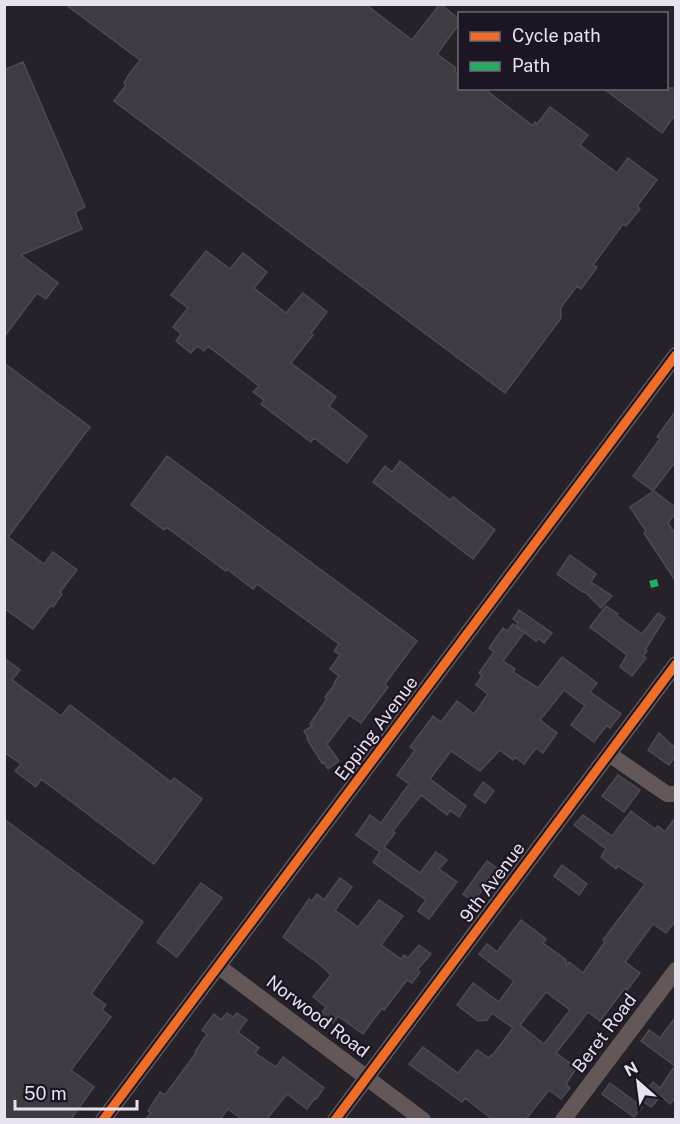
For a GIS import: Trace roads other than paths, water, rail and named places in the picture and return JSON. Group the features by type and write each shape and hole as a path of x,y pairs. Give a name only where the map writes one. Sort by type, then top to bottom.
{"street":[{"name":"Epping Avenue","path":"103,1119 675,355"},
{"name":"9th Avenue","path":"335,1119 675,664"},
{"path":"609,754 667,794 675,794"},
{"name":"Norwood Road","path":"219,966 423,1119"},
{"name":"Beret Road","path":"563,1119 675,970"}]}
